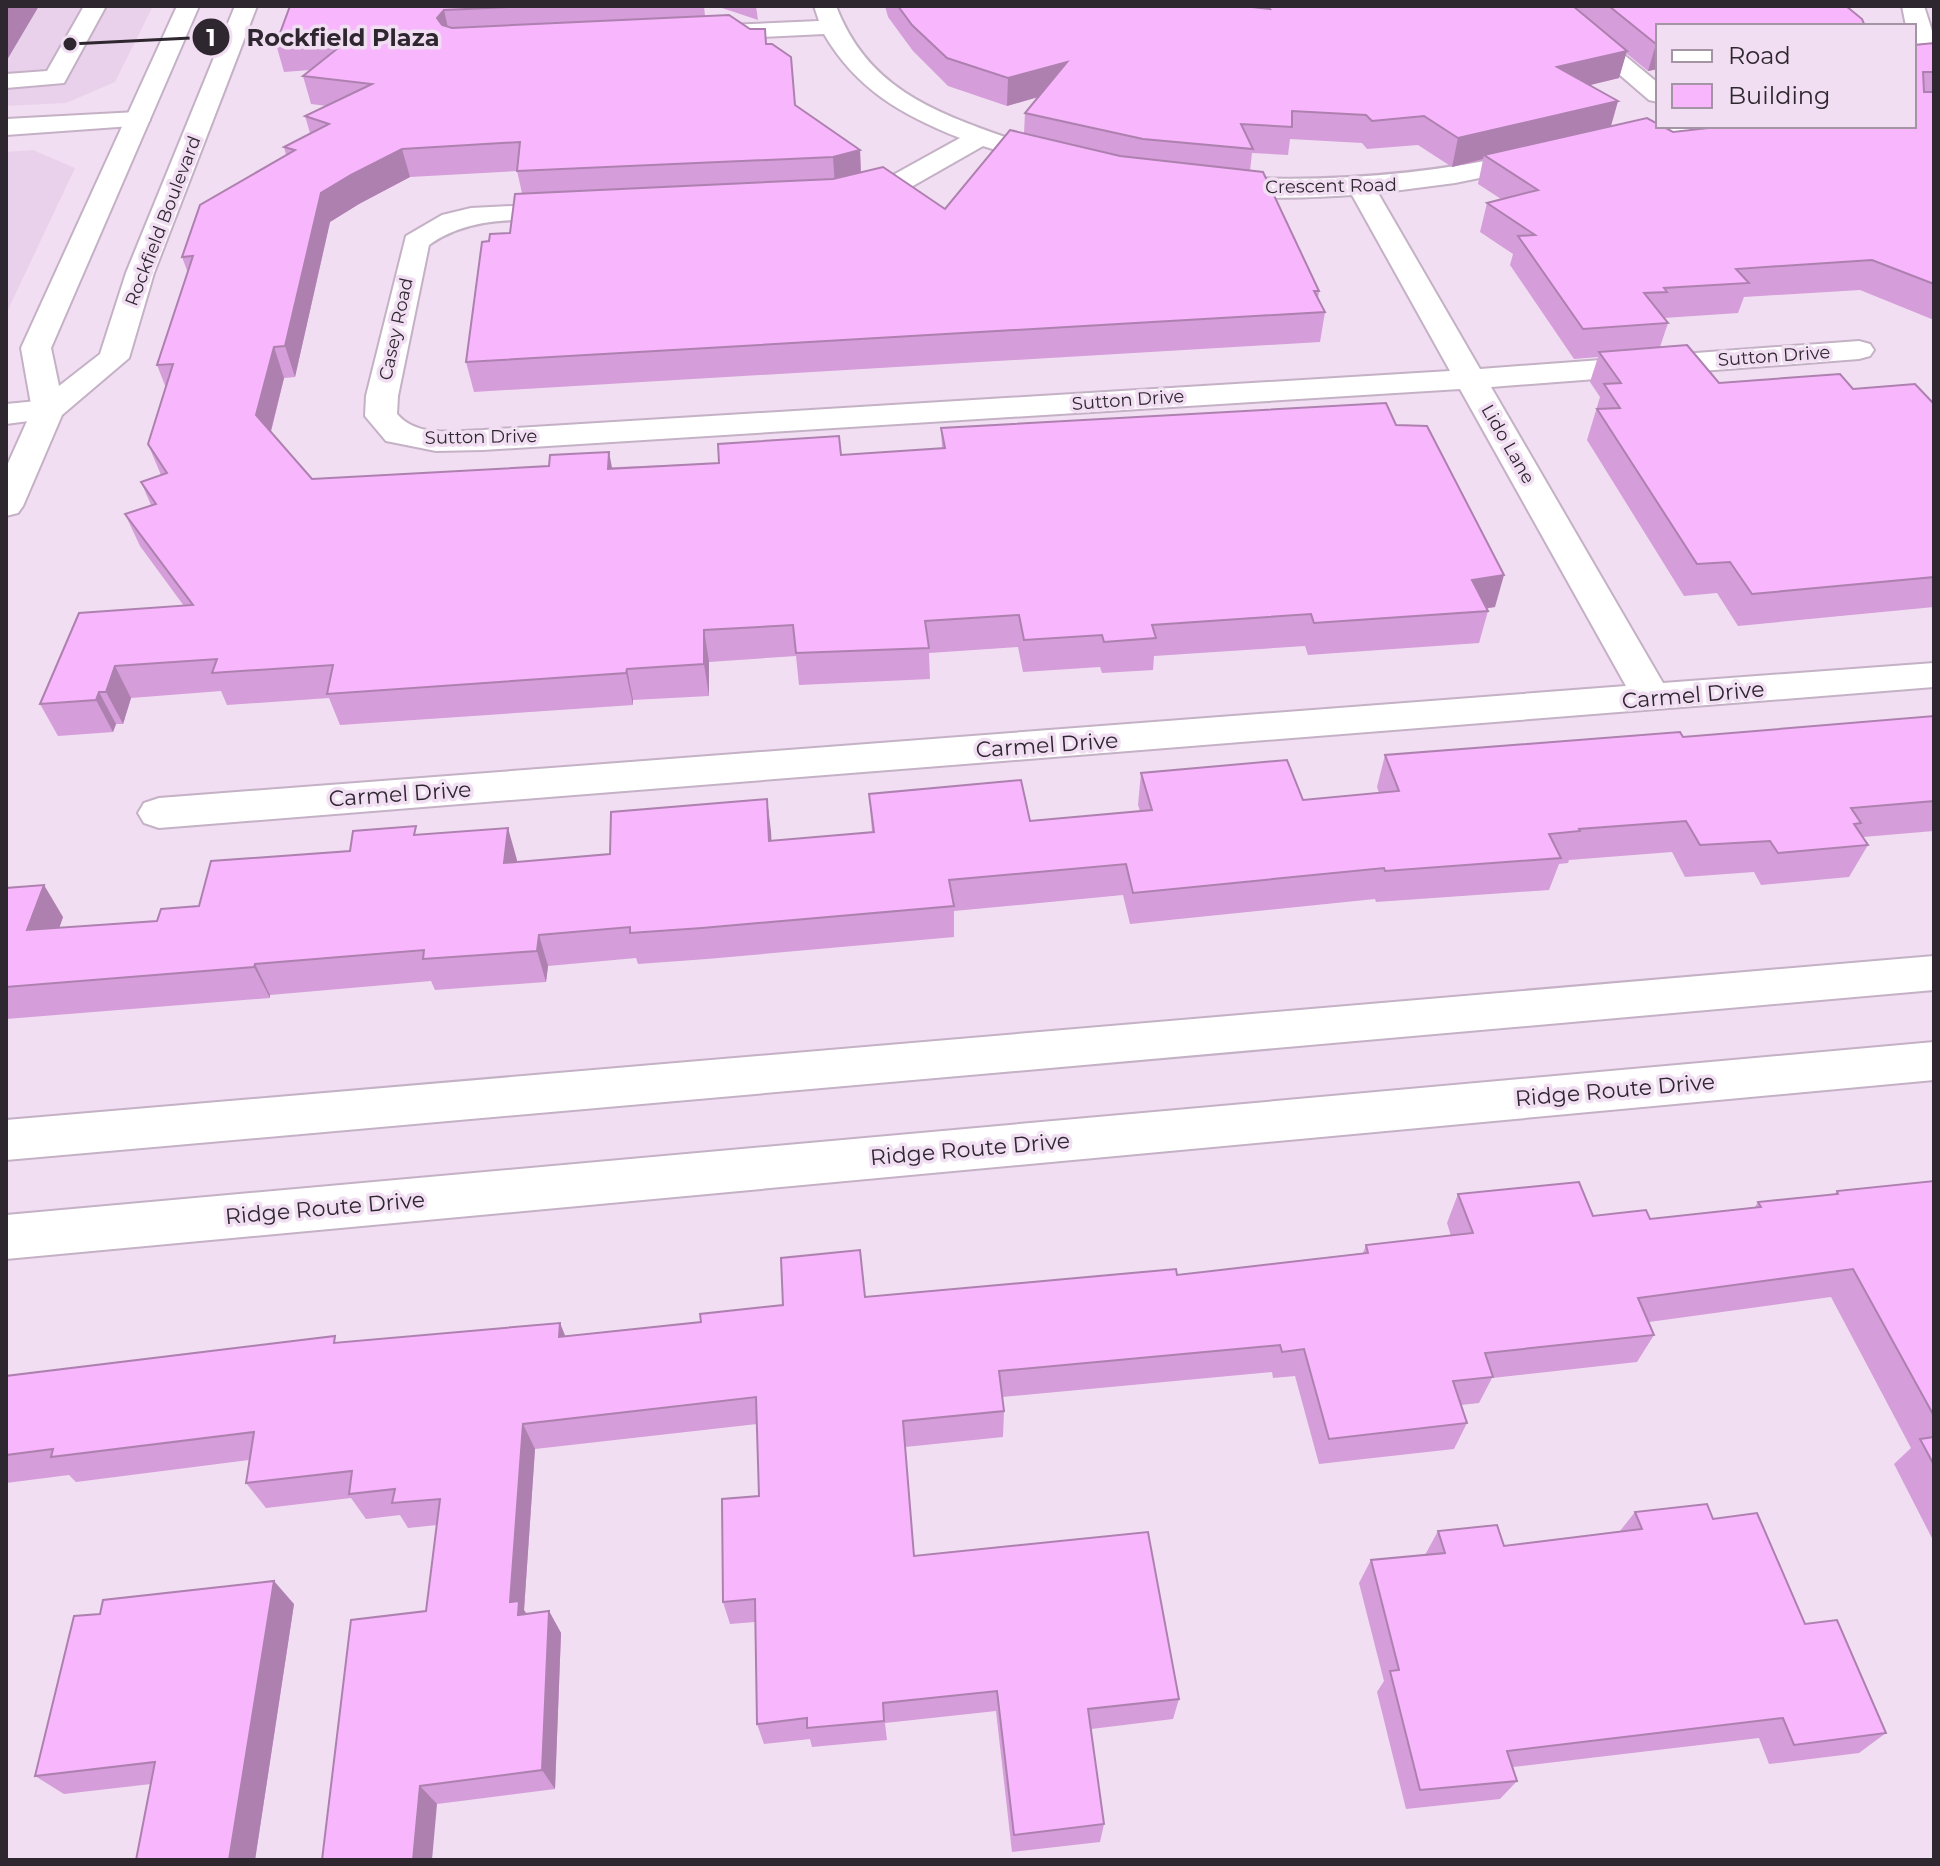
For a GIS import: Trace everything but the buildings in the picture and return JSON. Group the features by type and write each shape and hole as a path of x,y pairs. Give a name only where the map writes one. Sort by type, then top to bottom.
{"street":[{"path":"6,81 55,78 95,6"},
{"name":"Rockfield Boulevard","path":"6,506 48,410 114,358 140,273 188,6"},
{"name":"Rockfield Boulevard","path":"48,410 36,348 165,128 246,6"},
{"path":"1551,6 1656,93"},
{"path":"1913,6 1919,33 1934,52"},
{"path":"675,34 828,16 842,52 857,70 878,86 920,112 1018,150"},
{"path":"6,127 165,128"},
{"name":"Crescent Road","path":"1183,181 1295,189 1362,189 1442,179 1671,128"},
{"path":"819,198 886,187 981,137"},
{"name":"Lido Lane","path":"1362,189 1653,699"},
{"name":"Casey Road","path":"397,434 381,416 382,396 416,242 433,227 483,213 599,209"},
{"name":"Sutton Drive","path":"397,434 436,441 483,440 1471,379 1859,350"},
{"path":"6,414 48,410"},
{"name":"Carmel Drive","path":"159,813 1934,675"},
{"path":"6,1140 1934,973"},
{"name":"Ridge Route Drive","path":"6,1237 1934,1061"}],"shaded area":[{"path":"6,6 153,6 115,82 66,103 6,106"},
{"path":"33,150 75,168 6,314 6,152"}],"place":[{"name":"Rockfield Plaza","path":"70,44"}]}
